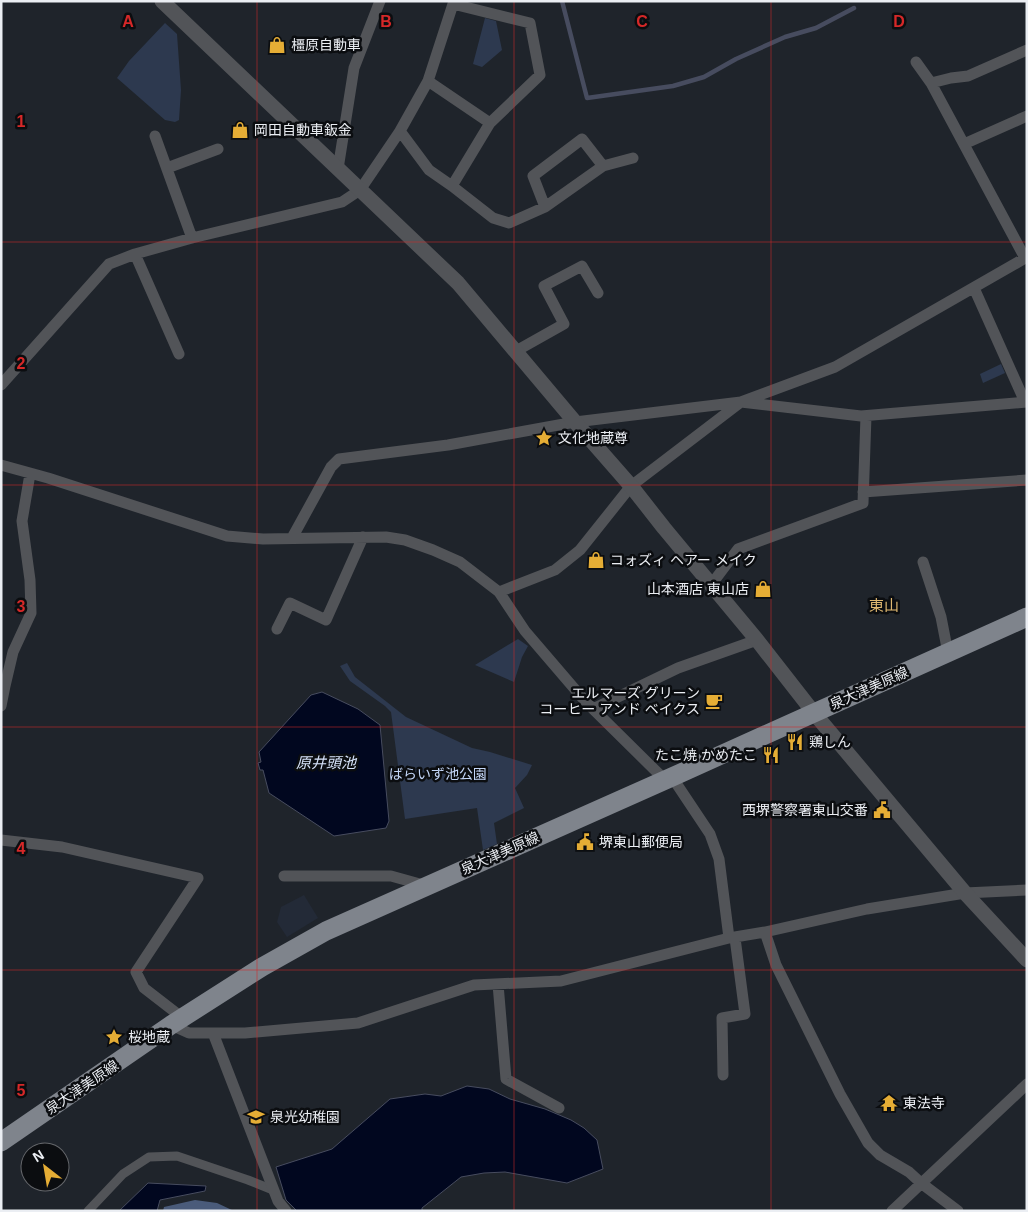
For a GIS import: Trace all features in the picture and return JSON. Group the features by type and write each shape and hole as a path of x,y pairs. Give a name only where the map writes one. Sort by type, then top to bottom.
{"main road":[{"name":"泉大津美原線","path":"1,1142 176,1022 262,966 326,931 1027,617"}],"street":[{"path":"162,1 458,283 631,486 814,713 965,893 1027,960"},
{"path":"338,169 354,68 380,1"},
{"path":"1,385 109,264 192,238 342,202 360,190 400,130 428,81 451,2 530,23 540,75 490,123 452,186"},
{"path":"931,83 968,76 1027,50"},
{"path":"499,592 555,570 580,550 631,486 741,402 835,367 1026,258 931,83 916,62"},
{"path":"428,81 490,123"},
{"path":"964,144 1027,116"},
{"path":"400,130 429,170 492,218 509,223 545,207 603,166 633,158"},
{"path":"155,136 192,238"},
{"path":"545,207 533,176 582,139 603,166"},
{"path":"167,168 218,149"},
{"path":"136,254 179,354"},
{"path":"516,352 564,324 544,286 582,266 598,293"},
{"path":"292,538 331,467 339,459 448,445 575,422 741,402 866,416 1026,402 974,288"},
{"path":"711,585 738,549 863,503 866,416"},
{"path":"1,465 48,478 227,536 263,539 386,538 405,540 460,562 499,592 525,631 593,709 668,778 710,834 719,859 745,1014 722,1018 723,1075"},
{"path":"1,706 13,652 31,613 30,580 22,521 30,474"},
{"path":"863,492 1027,480"},
{"path":"277,629 290,603 326,620 363,538"},
{"path":"923,562 941,617 948,653"},
{"path":"593,709 678,668 757,640"},
{"path":"1,840 62,847 198,878 136,972 144,988 175,1012 176,1022 189,1033 245,1033 358,1023 474,985 561,981 732,938 867,909 965,893 1027,890"},
{"path":"284,876 391,876 427,886"},
{"path":"765,932 776,965 840,1094 868,1143 880,1155 909,1172 921,1184 958,1211"},
{"path":"498,984 506,1078 559,1108"},
{"path":"213,1034 273,1190 278,1201 286,1211"},
{"path":"892,1211 1027,1084"},
{"path":"88,1211 123,1174 149,1157 177,1156 273,1190"}],"shaded area":[{"path":"304,895 318,918 287,937 277,922 281,907"},
{"path":"195,1200 217,1203 234,1211 163,1211 164,1207"}],"green space":[{"path":"485,18 496,21 502,50 482,67 473,64"},
{"path":"165,23 177,34 181,90 179,120 175,122 165,120 117,78 129,61"},
{"path":"1001,364 1005,373 983,383 980,374"},
{"path":"518,639 528,646 522,657 514,682 475,665"},
{"name":"ばらいず池公園","path":"347,663 355,677 406,717 472,748 532,765 527,775 515,788 524,808 494,823 497,844 483,850 477,808 405,819 391,712 350,681 340,666"}],"water":[{"name":"原井頭池","path":"322,692 358,709 380,725 389,821 386,828 334,836 269,793 263,770 260,770 258,763 261,762 259,752 311,695"},
{"path":"467,1086 489,1089 510,1099 545,1109 571,1120 584,1128 597,1140 603,1169 567,1183 505,1172 461,1177 422,1208 422,1211 297,1211 286,1200 276,1167 332,1149 390,1099 425,1094 441,1096"},
{"path":"148,1183 206,1186 205,1191 160,1200 157,1211 119,1211"}],"waterway":[{"path":"562,1 587,98 673,86 704,77 736,59 785,37 816,28 854,8"}],"place":[{"name":"橿原自動車","path":"277,45"},
{"name":"岡田自動車鈑金","path":"240,130"},
{"name":"文化地蔵尊","path":"544,438"},
{"name":"コォズィ ヘアー メイク","path":"596,560"},
{"name":"山本酒店 東山店","path":"763,589"},
{"name":"エルマーズ グリーン コーヒー アンド ベイクス","path":"714,701"},
{"name":"鶏しん","path":"795,742"},
{"name":"たこ焼 かめたこ","path":"771,755"},
{"name":"西堺警察署東山交番","path":"882,810"},
{"name":"堺東山郵便局","path":"585,842"},
{"name":"桜地蔵","path":"114,1037"},
{"name":"東法寺","path":"889,1103"},
{"name":"泉光幼稚園","path":"256,1117"}],"district":[{"name":"東山","path":"884,605"}]}
